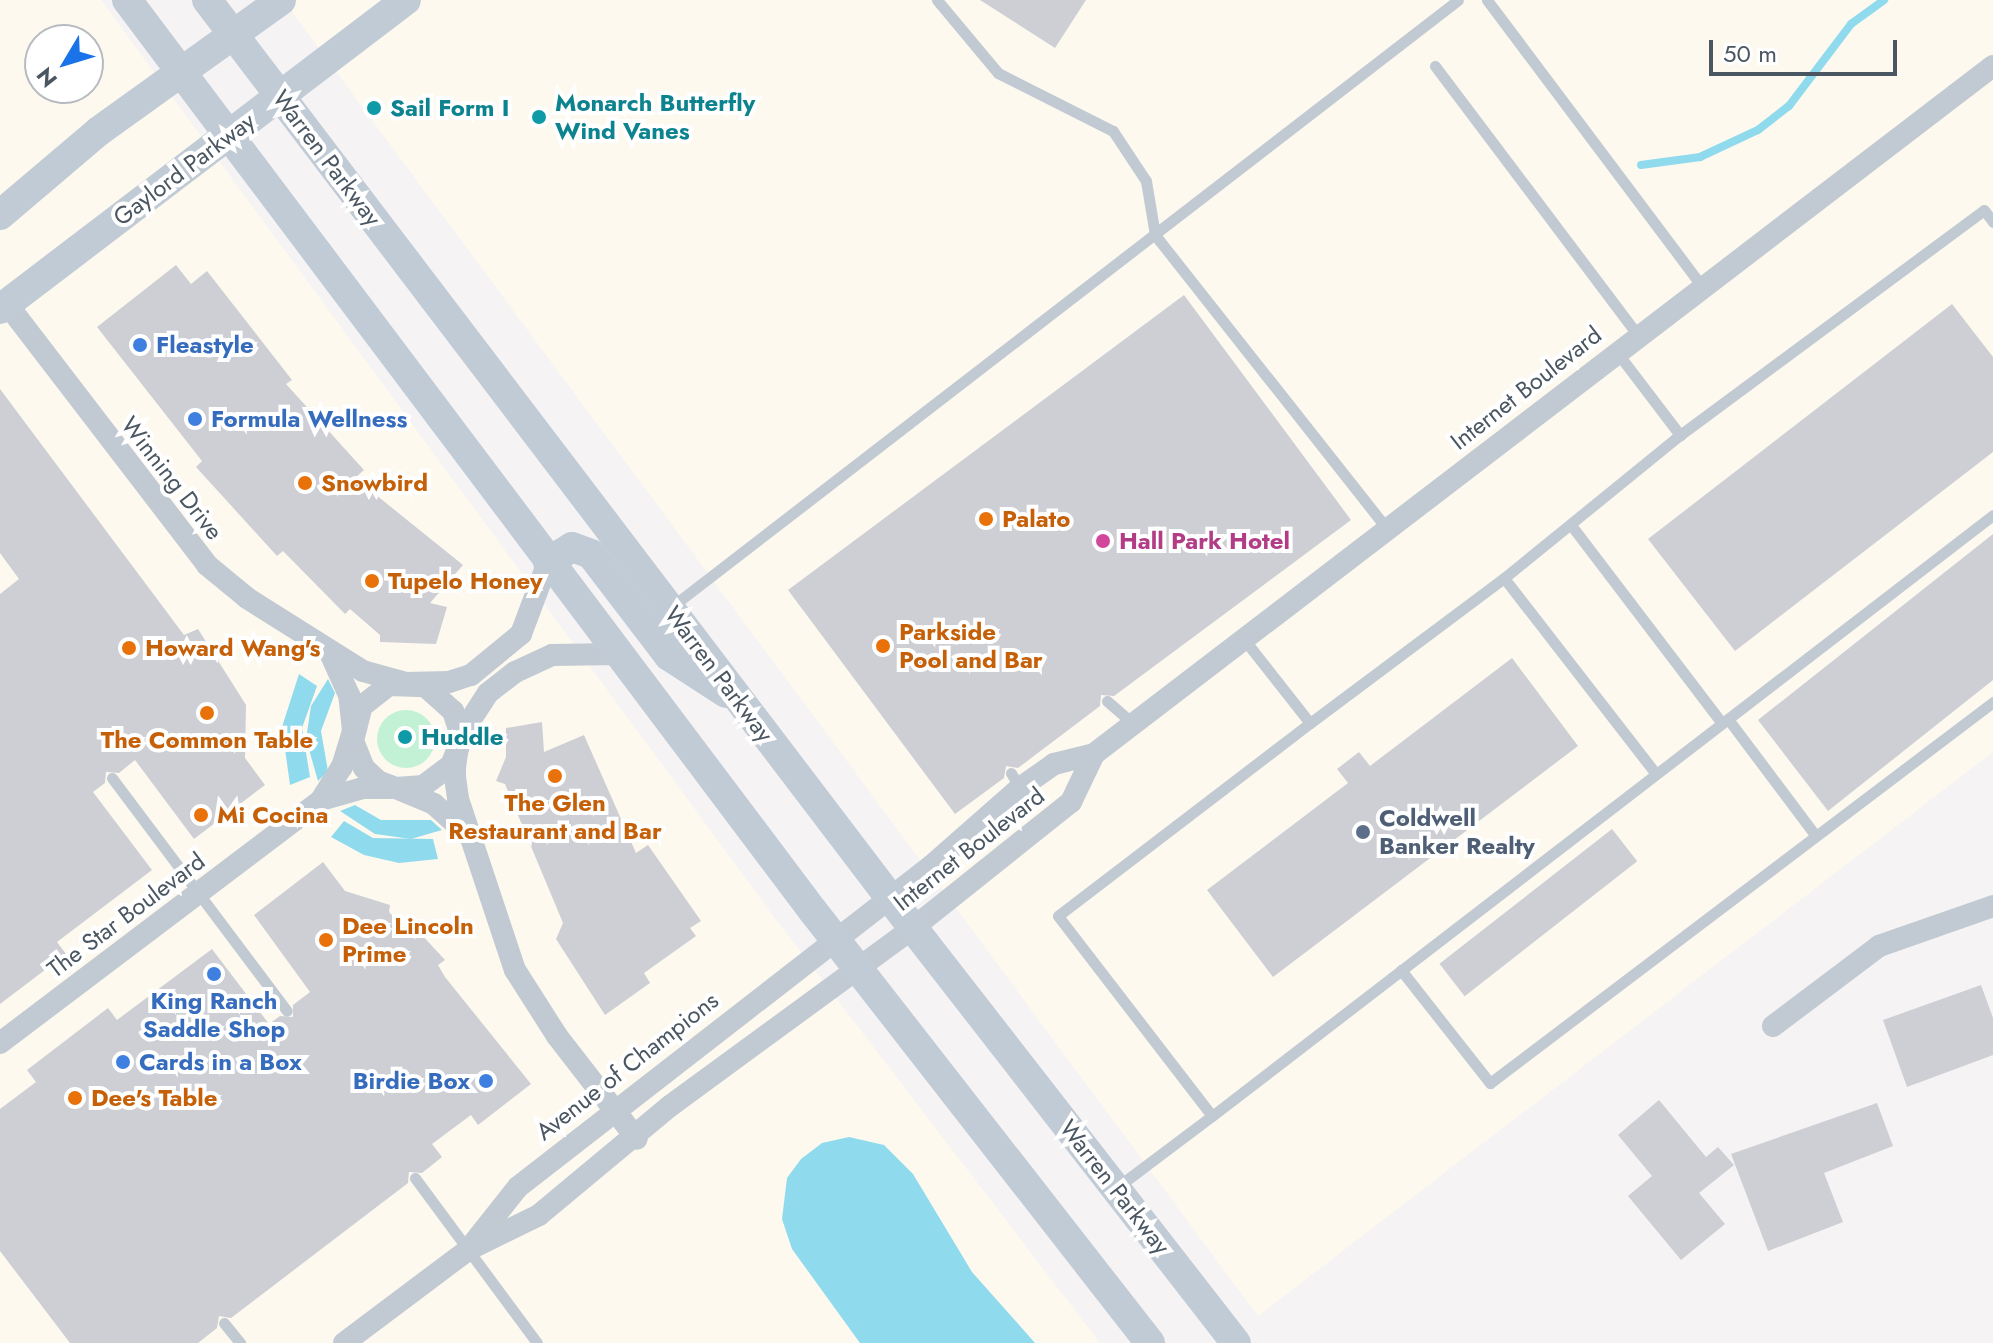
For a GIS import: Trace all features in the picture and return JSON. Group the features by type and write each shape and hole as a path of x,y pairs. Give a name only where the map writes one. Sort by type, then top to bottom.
{"main road":[{"path":"127,0 855,966 1150,1343"},
{"name":"Warren Parkway","path":"207,0 913,928 1236,1343"},
{"path":"0,215 59,162 281,0"},
{"name":"Gaylord Parkway","path":"3,307 406,0"},
{"path":"548,562 572,547 591,554 669,656 742,703"}],"street":[{"name":"Internet Boulevard","path":"834,938 890,897 1016,780 1054,764 1094,754 1701,285 1993,66"},
{"name":"Winning Drive","path":"3,307 207,565 247,598 329,651 371,675 406,683"},
{"path":"353,731 362,706 374,694 406,683 449,682 485,665 521,634 548,562"},
{"path":"329,651 349,695 353,731 364,768 396,788 434,804 467,834"},
{"path":"396,788 423,786 439,778 479,705 498,685 552,655 618,654"},
{"path":"485,665 498,685"},
{"path":"406,683 433,690 447,703 457,720 455,786 467,834 515,970 612,1109 637,1139"},
{"name":"The Star Boulevard","path":"0,1043 321,800 342,767 353,731"},
{"name":"Internet Boulevard","path":"855,966 913,928 1071,802 1094,754"},
{"name":"The Star Boulevard","path":"321,800 363,788 396,788"},
{"path":"1773,1026 1879,946 1993,906"},
{"name":"Avenue of Champions","path":"468,1250 518,1187 612,1109 834,938"},
{"name":"Avenue of Champions","path":"344,1343 468,1250 539,1215 637,1139 670,1106 855,966"}],"lane":[{"path":"937,0 998,73 1113,131 1146,181 1155,235 1386,528"},
{"path":"670,609 1458,0"},
{"path":"1487,0 1701,285"},
{"path":"1435,66 1637,334"},
{"path":"1212,1116 1058,916 1504,578 1680,435 1988,206 1993,222"},
{"path":"1616,351 1680,435"},
{"path":"1116,1189 1993,515"},
{"path":"1571,525 1815,835"},
{"path":"1504,578 1656,774"},
{"path":"1243,638 1310,723"},
{"path":"1107,701 1133,724"},
{"path":"1401,970 1490,1083 1993,702"},
{"path":"112,778 287,1011"},
{"path":"415,1178 537,1343"},
{"path":"224,1323 240,1343"}],"shaded area":[{"path":"0,0 101,0 774,917 1100,1343 0,1343"},
{"path":"283,0 1993,0 1993,752 1258,1316"}],"green space":[{"path":"406,710 417,712 426,719 433,728 433,750 426,759 417,766 406,768 395,766 386,759 379,750 377,739 379,728 386,719 395,712"}],"water":[{"path":"299,674 317,686 302,728 310,777 290,785 282,727"},
{"path":"328,679 335,693 321,731 328,771 318,781 306,739 311,706"},
{"path":"355,805 381,820 431,820 442,830 411,839 375,834 340,811"},
{"path":"344,821 373,838 433,839 438,859 399,863 364,855 331,837"},
{"path":"849,1137 884,1145 913,1174 972,1272 1035,1343 860,1343 792,1249 782,1219 787,1178 801,1159 822,1143"}],"building":[{"path":"980,0 1086,0 1055,48"},
{"path":"176,265 191,284 207,271 292,380 286,384 364,470 355,478 463,565 430,603 447,607 436,644 380,642 380,635 350,609 345,614 283,551 277,556 196,467 202,461 97,327"},
{"path":"1184,295 1351,520 1114,696 1101,695 1100,706 1018,768 1006,766 1004,778 955,814 788,590"},
{"path":"1952,304 1993,357 1993,452 1735,651 1648,539"},
{"path":"0,389 184,635 198,629 246,705 245,758 265,785 194,839 135,760 119,773 106,772 105,783 93,792 152,870 57,942 66,954 0,1004 0,594 19,579 0,553"},
{"path":"1993,534 1993,680 1828,811 1758,720"},
{"path":"1512,658 1578,746 1273,977 1207,890 1348,783 1337,769 1359,752 1370,766"},
{"path":"542,722 544,752 584,735 636,853 648,845 701,921 690,928 696,936 644,973 650,983 605,1015 556,939 563,923 505,784 496,781 506,757 506,728"},
{"path":"1612,829 1637,861 1465,996 1439,964"},
{"path":"323,862 345,891 390,905 389,912 414,938 420,933 445,960 438,965 445,977 531,1084 478,1125 471,1115 432,1144 442,1157 422,1173 409,1172 408,1183 231,1318 219,1316 217,1328 198,1343 70,1343 0,1251 0,1109 36,1082 27,1070 108,1008 117,1020 212,949 269,1024 280,1016 293,1017 293,1005 310,992 254,915"},
{"path":"1981,985 1993,1018 1993,1055 1907,1087 1883,1020"},
{"path":"1659,1100 1706,1157 1718,1147 1734,1165 1699,1193 1725,1224 1681,1260 1628,1196 1652,1176 1618,1135"},
{"path":"1877,1103 1893,1146 1824,1173 1843,1222 1768,1251 1731,1154"}],"waterway":[{"path":"1641,165 1700,157 1758,130 1789,106 1851,24 1884,0"}],"place":[{"name":"Sail Form I","path":"374,108"},
{"name":"Monarch Butterfly Wind Vanes","path":"539,117"},
{"name":"Fleastyle","path":"140,345"},
{"name":"Formula Wellness","path":"195,419"},
{"name":"Snowbird","path":"305,483"},
{"name":"Palato","path":"986,519"},
{"name":"Hall Park Hotel","path":"1103,541"},
{"name":"Tupelo Honey","path":"372,581"},
{"name":"Parkside Pool and Bar","path":"883,646"},
{"name":"Howard Wang's","path":"129,648"},
{"name":"The Common Table","path":"207,713"},
{"name":"Huddle","path":"405,737"},
{"name":"The Glen Restaurant and Bar","path":"555,776"},
{"name":"Mi Cocina","path":"201,815"},
{"name":"Coldwell Banker Realty","path":"1363,832"},
{"name":"Dee Lincoln Prime","path":"326,940"},
{"name":"King Ranch Saddle Shop","path":"214,974"},
{"name":"Cards in a Box","path":"123,1062"},
{"name":"Birdie Box","path":"486,1081"},
{"name":"Dee's Table","path":"75,1098"}]}
